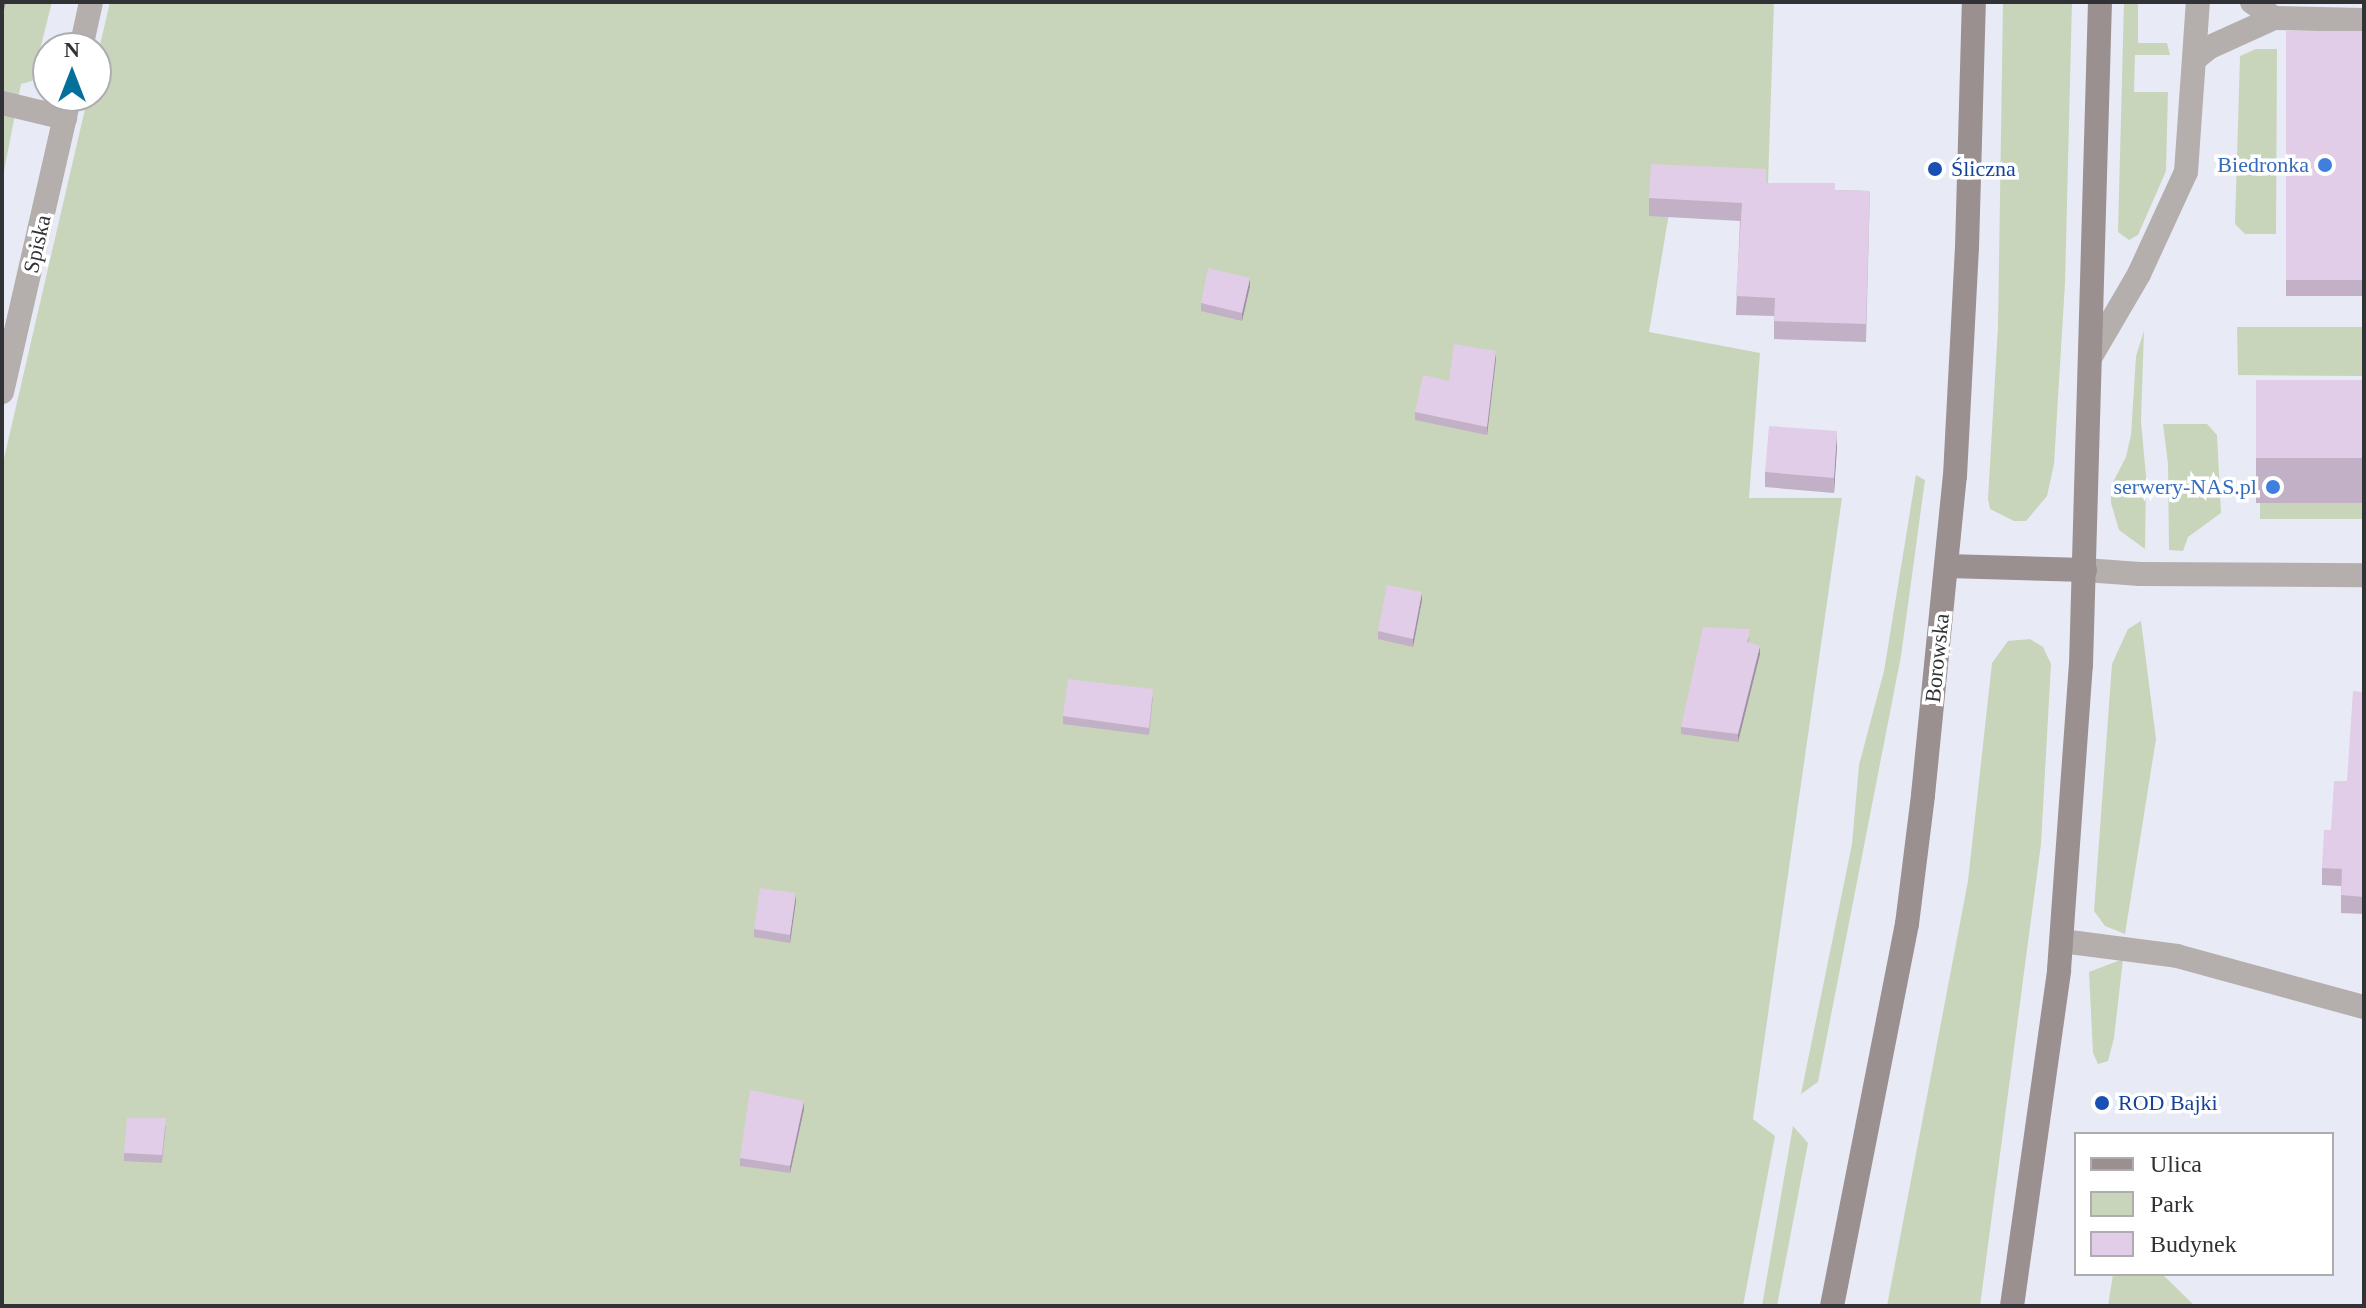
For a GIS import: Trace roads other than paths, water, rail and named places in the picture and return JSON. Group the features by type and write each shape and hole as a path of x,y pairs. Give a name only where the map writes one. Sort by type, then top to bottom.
{"street":[{"path":"84,32 91,2"},
{"name":"Borowska","path":"1832,1306 1907,924 1947,566 1967,248 1974,2"},
{"path":"2012,1306 2062,941 2085,570 2100,2"},
{"path":"2090,358 2139,274 2186,172 2198,2"},
{"path":"2252,2 2274,18"},
{"path":"2195,59 2210,47 2274,18 2364,20"},
{"path":"2,103 32,105"},
{"name":"Spiska","path":"2,392 66,112"},
{"path":"1947,566 2140,574 2364,575"},
{"path":"2062,941 2177,956 2364,1007"}],"place":[{"name":"Biedronka","path":"2325,165"},
{"name":"Śliczna","path":"1935,169"},
{"name":"serwery-NAS.pl","path":"2273,487"},
{"name":"ROD Bajki","path":"2102,1103"}]}
